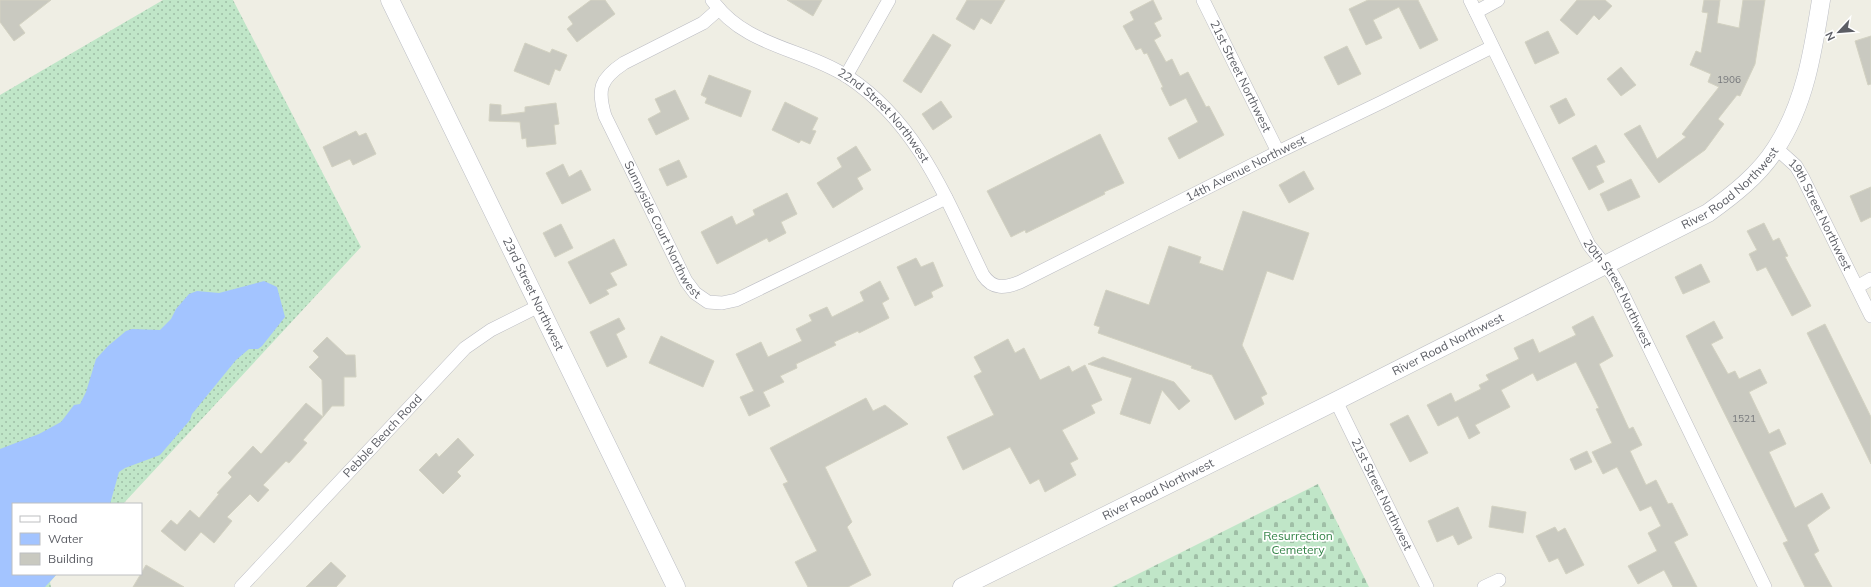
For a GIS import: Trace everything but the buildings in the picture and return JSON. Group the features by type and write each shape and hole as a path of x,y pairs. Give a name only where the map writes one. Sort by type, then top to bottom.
{"street":[{"name":"23rd Street Northwest","path":"390,0 676,587"},
{"path":"846,76 889,0"},
{"name":"21st Street Northwest","path":"1203,0 1278,152"},
{"name":"20th Street Northwest","path":"1470,0 1589,245 1613,275 1619,286 1765,587"},
{"path":"1476,12 1498,0"},
{"name":"River Road Northwest","path":"962,587 1336,401 1604,265 1691,223 1708,213 1742,186 1759,170 1776,148 1796,107 1808,74 1821,0"},
{"name":"22nd Street Northwest","path":"716,5 743,30 762,41 822,64 846,76 865,89 902,126 918,146 946,198 983,275 987,281 999,288"},
{"name":"Sunnyside Court Northwest","path":"716,5 703,23 618,66 605,77 600,89 601,103 605,116 678,267 696,293 708,302 722,303 736,300 946,198"},
{"name":"14th Avenue Northwest","path":"999,288 1006,288 1020,282 1278,152 1492,47"},
{"name":"19th Street Northwest","path":"1776,148 1796,166 1871,316"},
{"path":"1857,287 1871,280"},
{"name":"Pebble Beach Road","path":"241,587 466,348 491,330 539,306"},
{"name":"21st Street Northwest","path":"1336,401 1427,587"},
{"path":"1484,587 1499,580"}],"green space":[{"path":"163,0 233,0 361,247 124,503 12,503 12,575 56,575 50,582 51,587 0,587 0,95"},
{"name":"Resurrection Cemetery","path":"1318,484 1369,587 1112,587"}],"water":[{"path":"264,281 277,287 285,317 262,346 258,349 249,349 236,360 192,414 190,420 160,455 125,468 119,472 110,503 12,503 12,575 56,575 45,587 0,587 0,449 39,434 61,422 74,405 80,404 86,392 96,359 108,346 126,331 132,329 160,330 171,319 176,309 189,294 197,291 219,293"}]}
